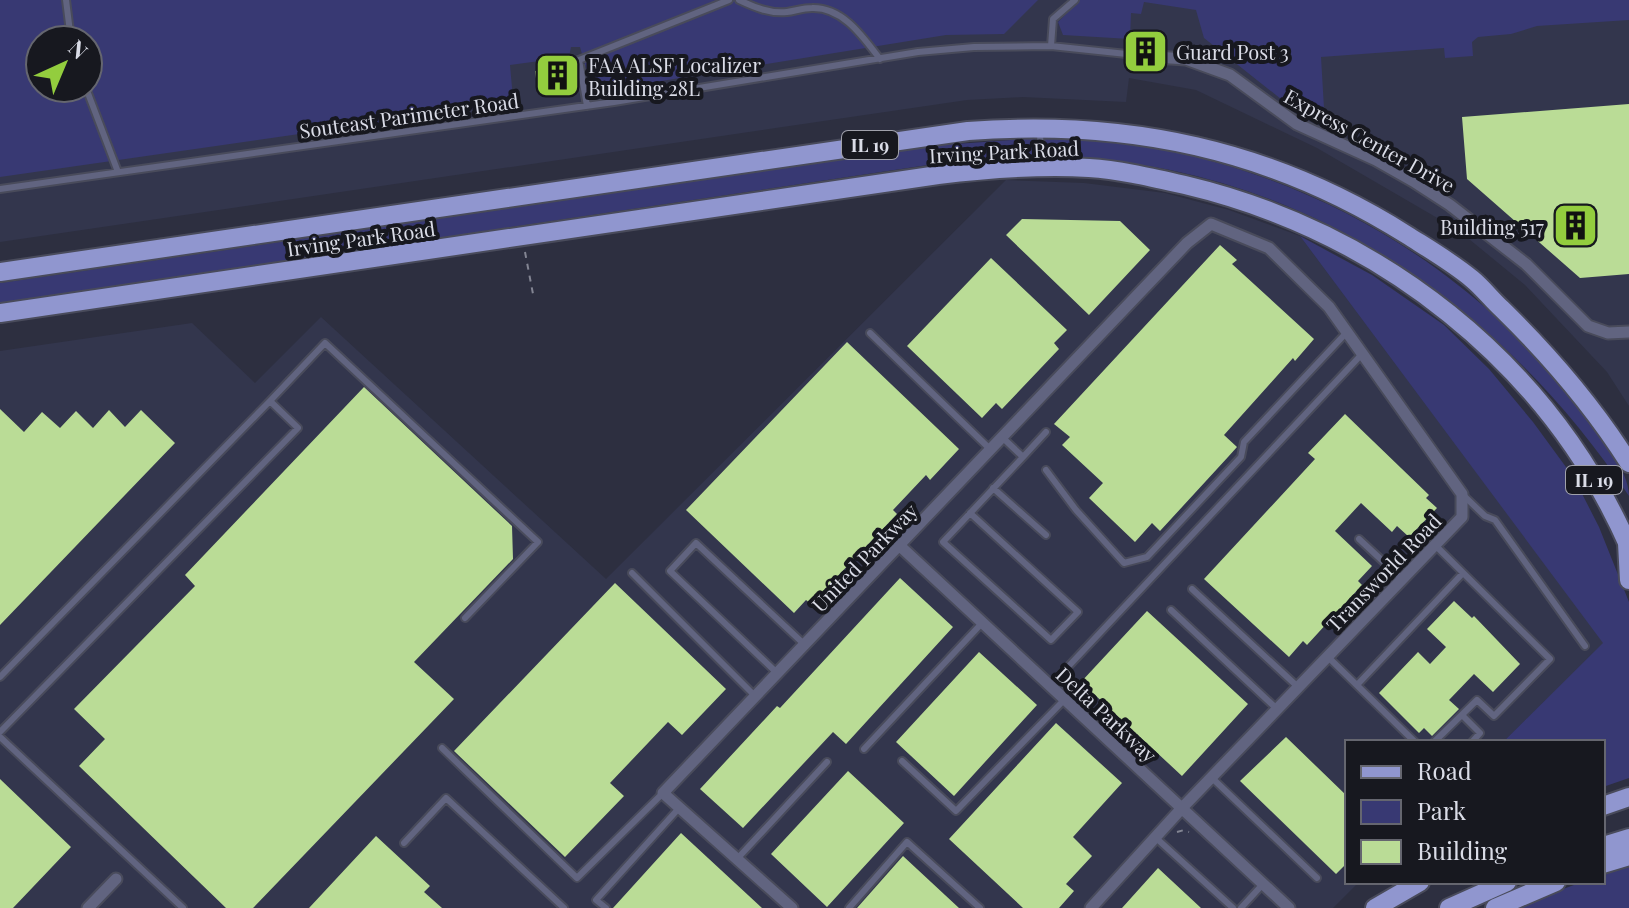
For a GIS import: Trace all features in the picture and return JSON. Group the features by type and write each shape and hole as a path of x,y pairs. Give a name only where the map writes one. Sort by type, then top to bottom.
{"main road":[{"name":"Irving Park Road","path":"0,272 968,131 1040,127 1107,131 1178,141 1272,169 1335,194 1380,218 1473,279 1577,388 1629,463"},
{"name":"Irving Park Road","path":"0,313 938,175 1091,168 1224,194 1295,220 1389,269 1479,338 1522,381 1584,462 1628,545"},
{"path":"1628,545 1629,580"},
{"path":"1605,805 1629,797"},
{"path":"1605,845 1629,838"},
{"path":"1605,863 1629,856"},
{"path":"1375,908 1417,884"},
{"path":"1449,908 1503,884"},
{"path":"1495,908 1551,884"}],"street":[{"name":"Express Center Drive","path":"1155,57 1186,59 1230,75 1297,124 1376,160 1413,181 1450,205 1526,264 1588,326 1608,333 1629,332"},
{"name":"United Parkway","path":"663,793 1187,243 1211,224 1269,248 1329,307 1347,332"},
{"path":"1347,332 1462,494"},
{"name":"Transworld Road","path":"1091,908 1211,777 1462,517 1462,494"},
{"name":"Delta Parkway","path":"900,546 1289,908"},
{"path":"663,793 792,908"},
{"path":"88,908 116,879"}],"lane":[{"path":"66,0 69,24"},
{"path":"587,106 579,60 729,0"},
{"path":"739,0 758,9 783,13 813,8 830,11 858,30 880,59"},
{"path":"1051,46 1053,19 1075,0"},
{"name":"Souteast Parimeter Road","path":"0,189 587,106 974,47 1051,46 1155,57"},
{"path":"92,104 118,172"},
{"path":"1040,127 1041,168"},
{"path":"1046,470 1076,510 1124,563 1147,557 1241,457 1244,442 1347,332"},
{"path":"870,333 991,450"},
{"path":"0,677 325,343 538,542 465,618"},
{"path":"1050,686 1362,354"},
{"path":"183,908 0,735 298,428 270,401"},
{"path":"970,513 1078,612 1051,640 943,542 993,488 1046,432"},
{"path":"1003,438 1023,457"},
{"path":"993,488 1046,535"},
{"path":"1462,494 1485,516 1495,520 1585,646"},
{"path":"1359,539 1402,579"},
{"path":"778,674 670,571 696,543 805,645"},
{"path":"1435,545 1550,659 1494,716 1477,700 1436,740"},
{"path":"632,573 756,697"},
{"path":"1357,685 1463,573"},
{"path":"1192,589 1298,687"},
{"path":"1171,610 1277,709"},
{"path":"864,749 982,623"},
{"path":"1327,656 1413,740"},
{"path":"902,761 956,811 1065,699"},
{"path":"1462,715 1480,733 1474,740"},
{"path":"442,748 577,878 663,793"},
{"path":"737,859 827,762"},
{"path":"1211,777 1317,878"},
{"path":"404,843 446,798 564,908"},
{"path":"606,908 596,900 680,807"},
{"path":"1155,837 1233,908"},
{"path":"849,908 907,842 980,908"},
{"path":"1241,908 1263,884"}],"path":[{"path":"521,236 533,294"}],"shaded area":[{"path":"0,0 1629,0 1629,406 1607,372 1525,285 1458,230 1317,148 1196,90 1129,78 1126,102 1023,97 967,100 0,242"},
{"path":"1006,180 1084,183 1165,193 1229,210 1300,236 1604,643 1505,740 1345,740 1345,884 1357,884 1333,908 0,908 0,351 192,323 255,383 321,317 606,579"}],"green space":[{"path":"0,0 1038,0 1004,34 946,35 593,92 580,47 571,47 569,57 510,65 513,99 508,104 0,177"},
{"path":"1068,0 1629,0 1629,20 1537,26 1511,34 1478,37 1472,42 1473,56 1445,58 1444,48 1321,57 1325,125 1296,111 1204,38 1196,10 1144,2 1141,14 1131,13 1130,39 1063,35 1058,22 1074,6"},
{"path":"1039,138 1102,141 1164,150 1225,165 1284,185 1342,211 1396,242 1448,278 1497,318 1543,363 1574,399 1612,452 1624,475 1629,496 1577,426 1519,362 1455,305 1386,257 1312,217 1233,186 1149,166 1062,157 995,158 928,165 0,303 0,283 942,145"},
{"path":"1300,236 1372,275 1444,325 1489,369 1574,478 1599,527 1629,602 1629,778 1605,786 1605,740 1505,740 1603,643"},
{"path":"1629,867 1629,908 1512,908 1577,884 1605,884 1605,874"}],"building":[{"name":"FAA ALSF Localizer Building 28L","path":"574,65 576,80 537,86 535,71"},
{"name":"Building 517","path":"1629,104 1629,274 1580,278 1467,179 1462,117"},
{"path":"1022,219 1120,221 1150,250 1089,315 1006,235"},
{"path":"1220,245 1237,260 1232,264 1314,339 1224,435 1237,447 1160,531 1152,523 1135,542 1089,498 1103,483 1062,445 1070,437 1054,424"},
{"path":"991,258 1067,330 1054,343 1059,349 1002,409 996,403 982,418 907,346"},
{"path":"847,342 959,449 930,480 926,475 893,510 897,514 811,604 806,600 794,613 686,510"},
{"path":"364,387 512,526 513,559 414,662 454,699 253,908 226,908 79,766 105,739 74,709 195,586 185,575"},
{"path":"0,409 24,432 42,412 60,428 76,411 93,428 109,410 125,427 141,410 175,443 0,625"},
{"path":"1345,414 1429,495 1426,498 1437,508 1409,537 1397,526 1392,532 1361,503 1335,531 1372,566 1358,581 1362,585 1307,645 1303,641 1289,657 1204,579 1315,459 1308,453"},
{"path":"900,578 953,627 846,744 833,732 743,828 700,789"},
{"path":"615,583 726,689 682,735 668,722 610,783 624,796 565,857 454,751"},
{"path":"1454,601 1472,618 1474,616 1520,664 1493,692 1474,674 1449,700 1459,709 1432,736 1424,728 1419,733 1379,693 1418,652 1430,664 1446,647 1427,629"},
{"path":"1147,611 1248,704 1182,776 1081,682"},
{"path":"979,652 1037,705 954,796 896,742"},
{"path":"1056,723 1122,783 1073,837 1092,856 1066,884 1074,891 1059,908 1023,908 949,839"},
{"path":"1286,737 1345,794 1345,865 1336,874 1240,781"},
{"path":"848,771 904,823 827,907 771,854"},
{"path":"0,779 71,847 13,908 0,908"},
{"path":"681,833 762,908 613,908"},
{"path":"376,836 430,886 424,892 442,908 309,908"},
{"path":"903,856 959,908 857,908"},
{"path":"1158,868 1201,908 1122,908"}],"place":[{"name":"Guard Post 3","path":"1145,51"},
{"name":"FAA ALSF Localizer Building 28L","path":"557,75"},
{"name":"Building 517","path":"1575,226"}]}
